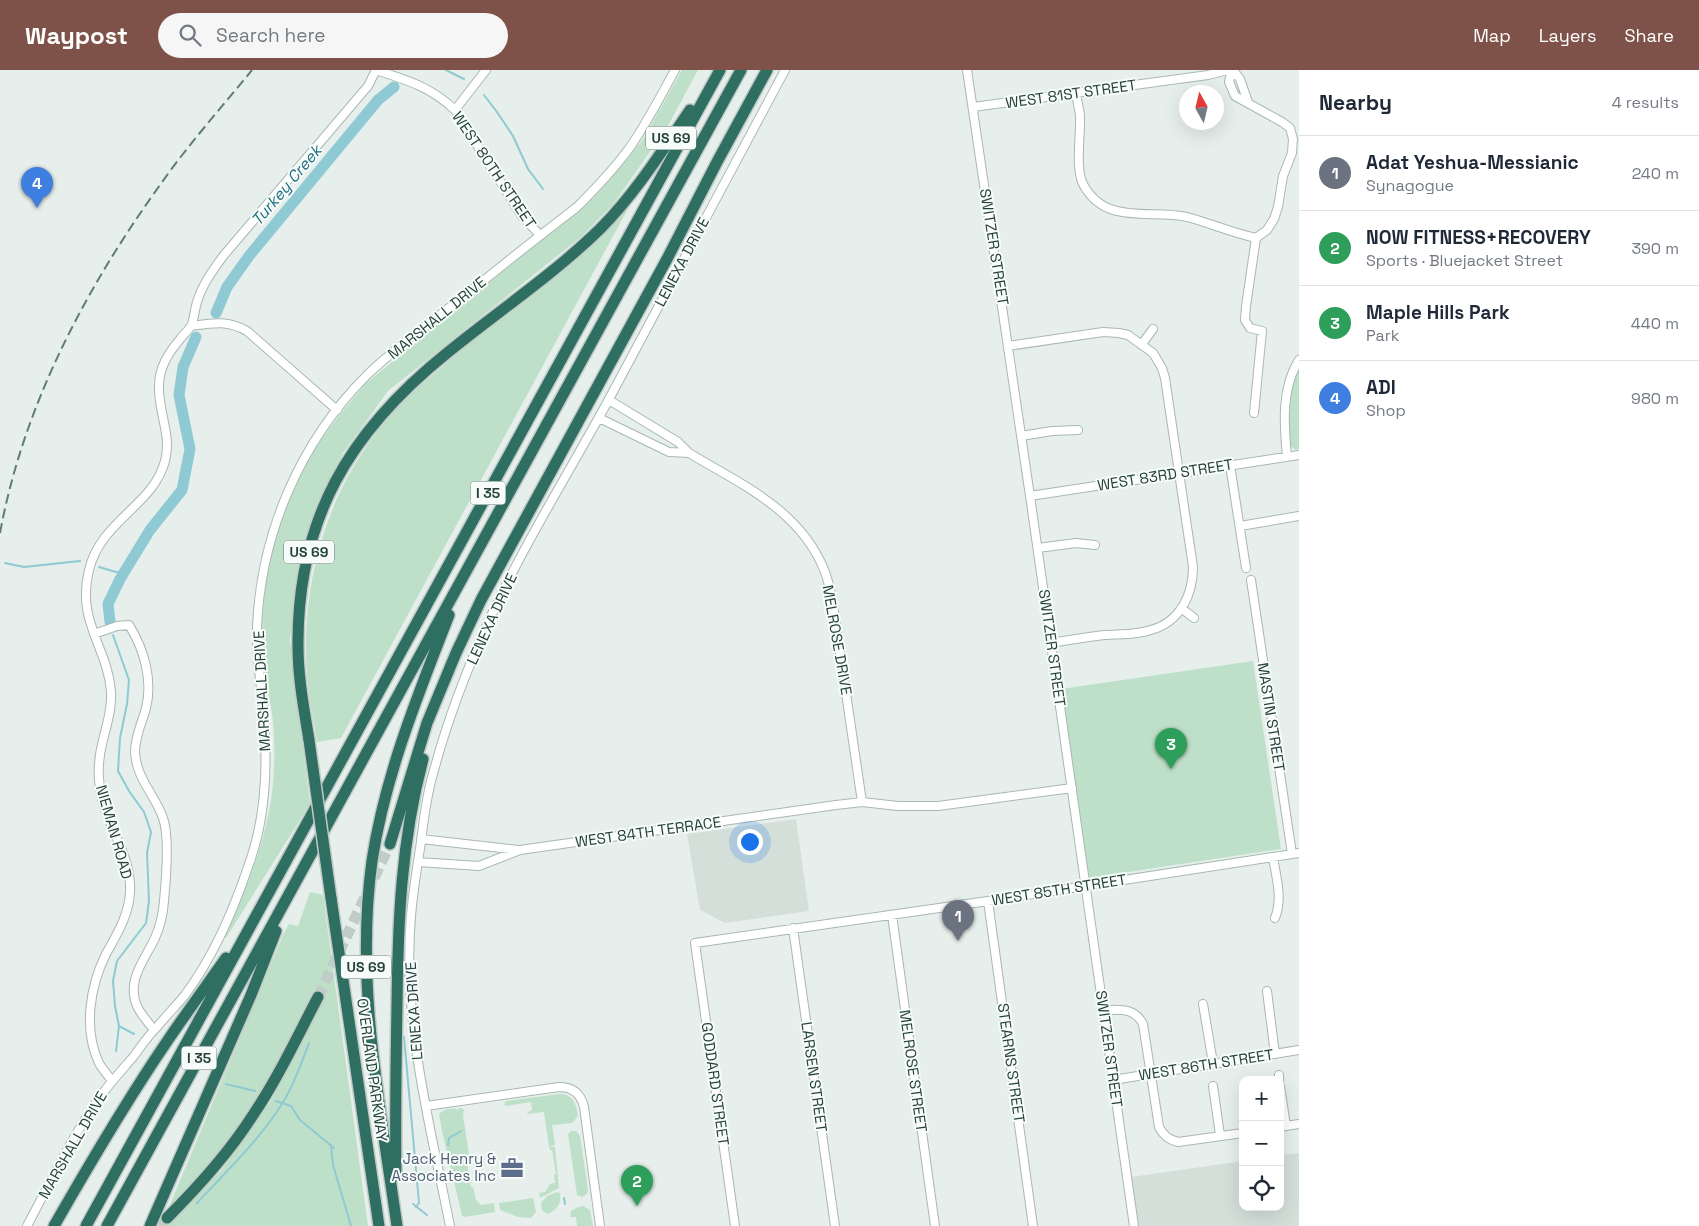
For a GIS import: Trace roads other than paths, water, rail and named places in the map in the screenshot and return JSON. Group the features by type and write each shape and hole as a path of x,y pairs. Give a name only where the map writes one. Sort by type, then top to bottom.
{"highway":[{"name":"OVERLAND PARKWAY","path":"379,1226 331,898 298,649 304,570 316,526 344,464 369,428 404,390 446,353 559,265 601,228 647,172 719,70"},
{"name":"I 35","path":"86,1226 719,70"},
{"name":"I 35","path":"107,1226 741,70"},
{"path":"390,844 427,723 456,652 481,600 644,302 767,70"},
{"name":"US 69","path":"398,1226 369,1019 366,960 372,860 380,818 396,757 464,574"},
{"path":"398,1226 395,1109 401,883 409,822 422,762 456,652"},
{"path":"150,1226 251,995 291,890"},
{"path":"54,1226 94,1156 134,1092 168,1040 256,916"},
{"path":"167,1218 208,1175 249,1122 278,1073 318,998"}],"street":[{"name":"WEST 80TH STREET","path":"376,70 427,88 443,98 455,110 522,216 540,236"},
{"name":"NIEMAN ROAD","path":"112,1081 100,1065 95,1053 90,1019 91,999 99,970 125,919 130,892 130,879 126,862 102,798 99,782 99,757 110,713 111,698 107,670 86,611 85,600 89,569 98,546 108,532 150,490 161,472 168,439 159,393 159,380 162,368 167,356 191,326 197,301 214,269 368,86 376,70"},
{"path":"455,110 486,70"},
{"name":"MARSHALL DRIVE","path":"27,1226 86,1118 112,1081 185,995 211,954 252,856 260,821 266,766 257,631 262,578 277,521 291,484 318,436 337,410 368,375 577,207 612,170 641,130 675,70"},
{"name":"LENEXA DRIVE","path":"450,1226 414,1038 410,955 411,917 423,821 432,775 486,625 609,400 785,70"},
{"name":"SWITZER STREET","path":"967,70 1038,548 1134,1226"},
{"name":"WEST 81ST STREET","path":"973,107 1208,75 1228,70"},
{"path":"1233,70 1229,82 1235,96 1290,128 1293,139 1292,153 1283,176 1274,219 1267,230 1256,238 1246,306 1246,320 1250,328 1262,331 1254,413"},
{"path":"1076,93 1080,117 1080,172 1083,184 1104,206 1123,213 1185,216 1236,234 1256,238"},
{"path":"191,326 229,323 247,331 337,410"},
{"path":"1142,344 1153,329"},
{"path":"1008,346 1109,332 1128,335 1153,353 1158,359 1166,378 1193,567 1188,597 1172,619 1152,630 1051,643"},
{"path":"1288,456 1285,430 1287,389 1293,369 1299,360"},
{"name":"MELROSE DRIVE","path":"609,400 678,442 689,453 773,504 798,528 817,557 825,572 832,598 862,802"},
{"name":"MELROSE DRIVE","path":"599,418 669,452 689,453"},
{"path":"1021,436 1052,431 1078,430"},
{"name":"WEST 83RD STREET","path":"1030,496 1299,455"},
{"path":"1230,465 1246,568"},
{"path":"1240,526 1299,516"},
{"path":"1038,548 1076,543 1095,544"},
{"name":"MASTIN STREET","path":"1251,580 1296,853"},
{"path":"1181,608 1194,618"},
{"path":"94,634 117,626 129,625 135,635 148,672 148,695 135,751 140,773 164,820 166,840 164,892 161,919 155,936 136,974 134,990 138,1009 154,1030"},
{"name":"WEST 84TH TERRACE","path":"418,862 479,866 520,850 862,802 898,806 938,806 1072,788"},
{"name":"WEST 84TH TERRACE","path":"421,839 520,850"},
{"name":"WEST 85TH STREET","path":"695,943 988,901 1296,853"},
{"path":"1273,857 1279,900 1279,909 1275,918"},
{"name":"STEARNS STREET","path":"988,901 1033,1226"},
{"name":"MELROSE STREET","path":"892,915 935,1226"},
{"name":"LARSEN STREET","path":"793,928 835,1226"},
{"name":"GODDARD STREET","path":"695,943 735,1226"},
{"path":"1267,991 1275,1054"},
{"path":"1203,1004 1213,1063"},
{"path":"1103,1010 1128,1010 1139,1018 1143,1024 1159,1127 1164,1135 1170,1140 1178,1142 1239,1133"},
{"name":"WEST 86TH STREET","path":"1113,1080 1299,1050"},
{"path":"1212,1086 1220,1135"},
{"path":"426,1106 559,1087 566,1087 578,1094 584,1107 600,1226"},
{"path":"1284,1126 1299,1124"}],"waterway":[{"path":"446,70 464,79"},
{"name":"Turkey Creek","path":"216,313 227,287 249,256 378,100 394,87"},
{"path":"484,95 513,136 528,169 543,189"},
{"name":"Turkey Creek","path":"110,622 108,604 120,579 150,530 182,490 190,449 179,395 183,367 196,337"},
{"path":"5,563 24,567 80,561"},
{"path":"99,567 116,572 125,571"},
{"name":"Turkey Creek","path":"113,635 129,680 127,704 120,738 118,771 144,812 151,832 147,853 149,901 146,923 117,961 113,981 119,1026 116,1051"},
{"path":"119,1026 134,1034"},
{"path":"404,1037 419,1203 416,1207"},
{"path":"197,1203 248,1148 276,1113 291,1088 309,1043"},
{"path":"226,1084 255,1091"},
{"path":"276,1101 291,1106 300,1120 334,1148"},
{"path":"448,1145 449,1138 461,1131"},
{"path":"331,1145 333,1165 351,1226"},
{"path":"564,1198 565,1204"},
{"path":"413,1204 427,1215"}],"tunnel":[{"path":"318,997 390,844"},
{"path":"159,1226 167,1218"}],"railway":[{"path":"0,533 10,486 24,440 60,351 82,308 160,185 193,141 252,70"}],"place":[{"name":"ADI","path":"37,208"},
{"name":"Maple Hills Park","path":"1171,769"},
{"name":"Adat Yeshua-Messianic","path":"958,941"},
{"name":"Jack Henry & Associates Inc","path":"512,1168"},
{"name":"NOW FITNESS+RECOVERY","path":"637,1206"}]}
